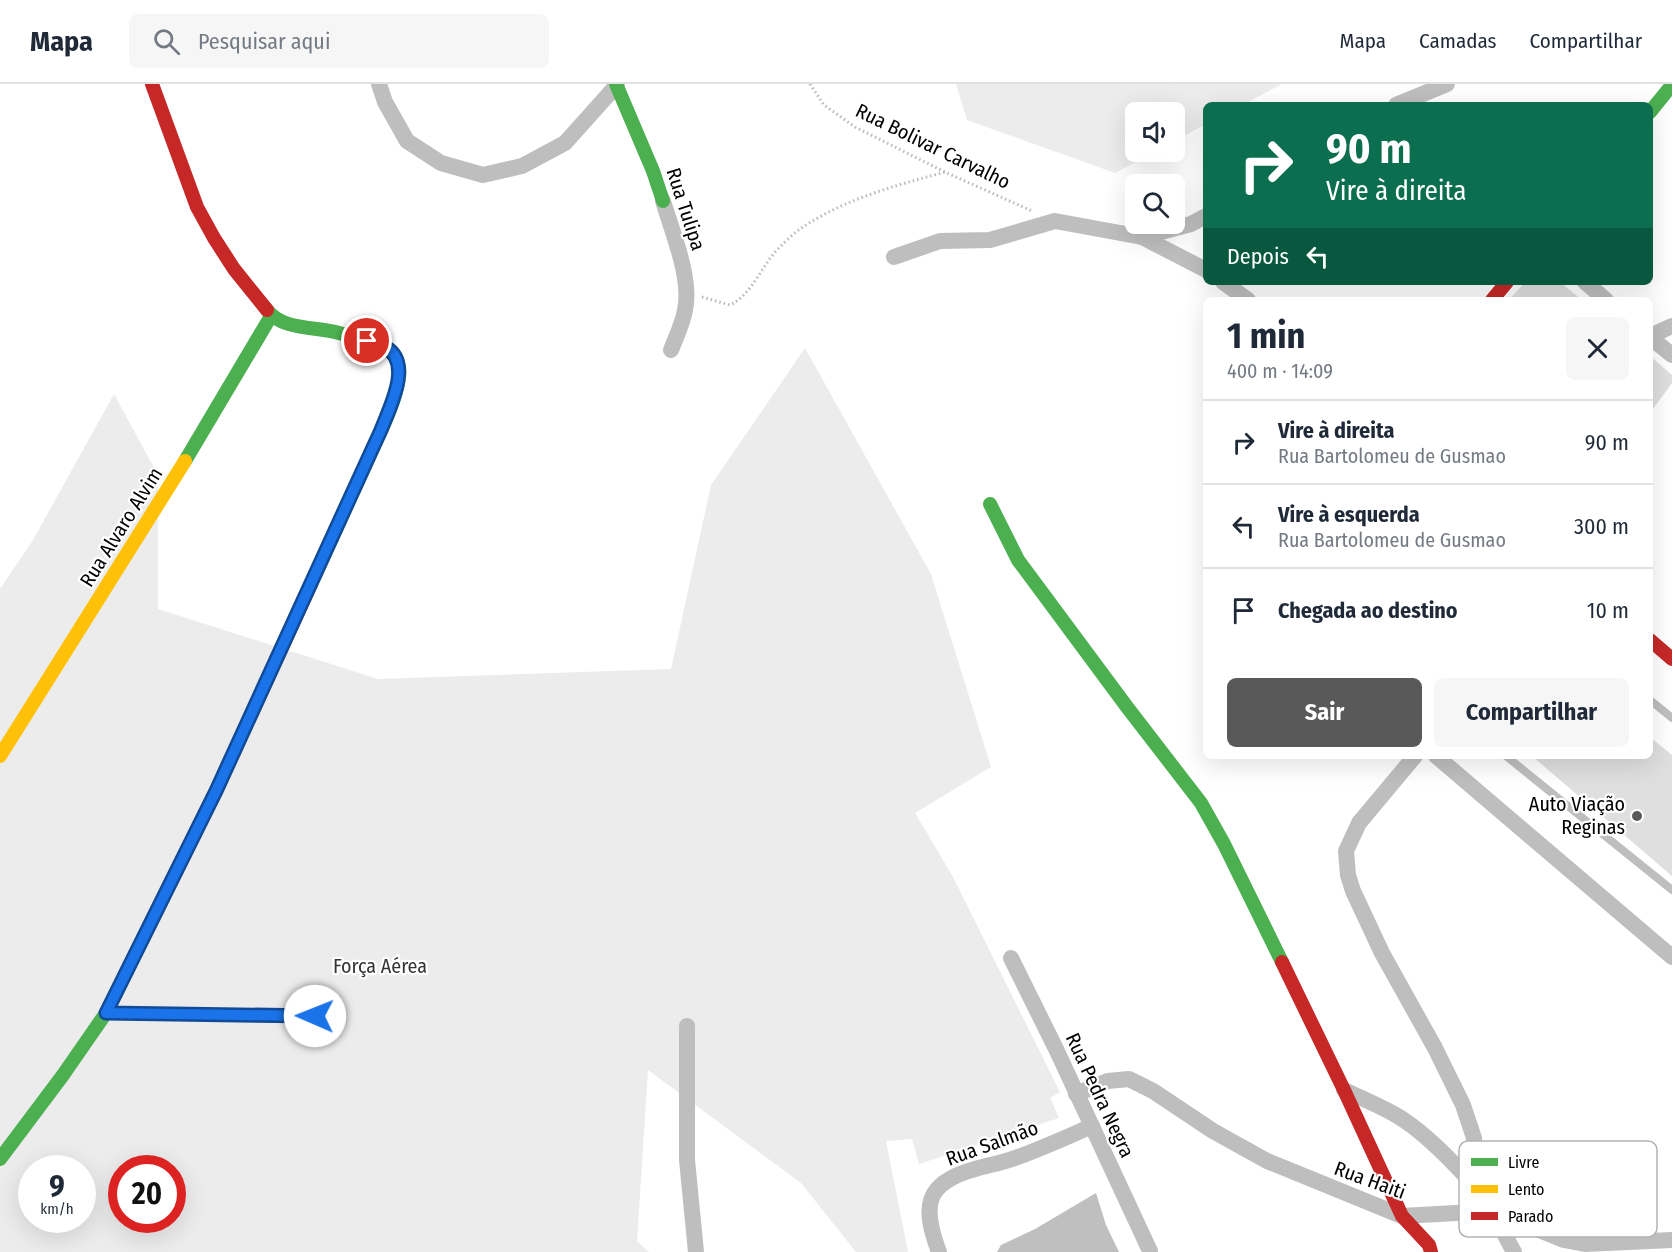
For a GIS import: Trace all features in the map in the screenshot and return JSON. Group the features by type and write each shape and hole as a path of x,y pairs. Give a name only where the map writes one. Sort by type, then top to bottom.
{"street":[{"path":"0,1159 106,1013 221,780 381,430 399,378 396,358 387,348 336,332 294,326 271,316 234,269 198,207 152,84"},
{"path":"379,84 407,141 441,164 483,175 522,166 565,143 616,85"},
{"path":"1403,102 1447,84"},
{"name":"Rua Tulipa","path":"616,85 663,201 683,270 686,310 671,350"},
{"path":"1653,108 1672,85"},
{"path":"1142,237 1191,224 1203,218"},
{"path":"894,257 940,240 990,240 1054,221 1142,237 1203,268"},
{"path":"1227,285 1244,297"},
{"path":"1494,297 1504,285"},
{"path":"1588,285 1602,297"},
{"name":"Rua Alvaro Alvim","path":"0,756 162,500 271,316"},
{"path":"1653,335 1672,326"},
{"path":"1653,339 1672,355"},
{"path":"990,504 1018,560 1201,803 1248,892 1402,1216 1434,1250"},
{"path":"1653,643 1672,659"},
{"path":"1413,759 1359,824 1346,851 1348,875 1353,891 1382,953 1435,1048 1463,1105 1474,1141"},
{"path":"1440,759 1672,957"},
{"name":"Rua Pedra Negra","path":"1011,958 1150,1251"},
{"path":"687,1026 687,1160 696,1252"},
{"name":"Rua Haiti","path":"1076,1094 1108,1081 1129,1079 1153,1091 1213,1131 1267,1161 1402,1216 1459,1212"},
{"path":"1344,1090 1395,1114 1440,1150 1459,1171"},
{"name":"Rua Salmão","path":"939,1252 930,1223 929,1206 939,1186 956,1175 1014,1159 1092,1126"},
{"path":"1506,1237 1514,1252"},
{"name":"Rua Haiti","path":"1557,1237 1585,1244 1672,1240"}],"lane":[{"path":"1653,702 1672,718"},
{"path":"1510,759 1672,890"},
{"path":"106,1013 315,1016"}],"path":[{"name":"Rua Bolivar Carvalho","path":"810,84 824,105 855,127 945,172 1054,221"},
{"path":"686,292 730,305 740,300 771,256 798,230 826,213 878,191 945,172"}],"green space":[{"path":"956,84 1282,84 1248,102 1203,102 1203,126 1185,136 1185,102 1125,102 1125,162 1136,162 1115,173 967,120"},
{"name":"Força Aérea","path":"805,348 931,574 991,767 915,813 953,877 1060,1092 1050,1098 1059,1118 919,1164 912,1139 886,1141 908,1252 856,1252 801,1183 648,1070 637,1241 649,1252 0,1252 0,589 33,540 114,394 158,475 158,609 378,679 671,669 711,485"}],"shaded area":[{"path":"1096,1193 1106,1225 1119,1252 997,1252 1001,1245 1035,1229"}],"building":[{"path":"1522,285 1564,285 1578,297 1512,297"},
{"path":"1653,359 1672,375 1672,383 1653,409"},
{"name":"Auto Viação Reginas","path":"1653,739 1672,755 1672,876 1536,759 1653,759"}],"traffic: fast":[{"path":"616,84 653,171 663,201"},
{"path":"1653,108 1672,85"},
{"path":"267,310 274,317 291,325 330,331 379,345 392,353 399,368 397,387 386,418 311,584"},
{"path":"185,461 271,316"},
{"path":"990,504 1018,560 1201,803 1224,844 1282,962"},
{"path":"0,1159 106,1013 150,924"}],"traffic: slow":[{"path":"0,756 185,461"}],"traffic: jam":[{"path":"152,84 197,207 234,269 267,310"},
{"path":"1494,297 1504,285"},
{"path":"150,924 216,791 311,584"},
{"path":"1653,643 1672,659"},
{"path":"1282,962 1402,1216 1429,1245 1431,1252"}],"place":[{"name":"Auto Viação Reginas","path":"1637,816"}],"route":[{"path":"315,1016 106,1013 216,791 393,400 399,378 396,358 387,348 367,341"}]}
